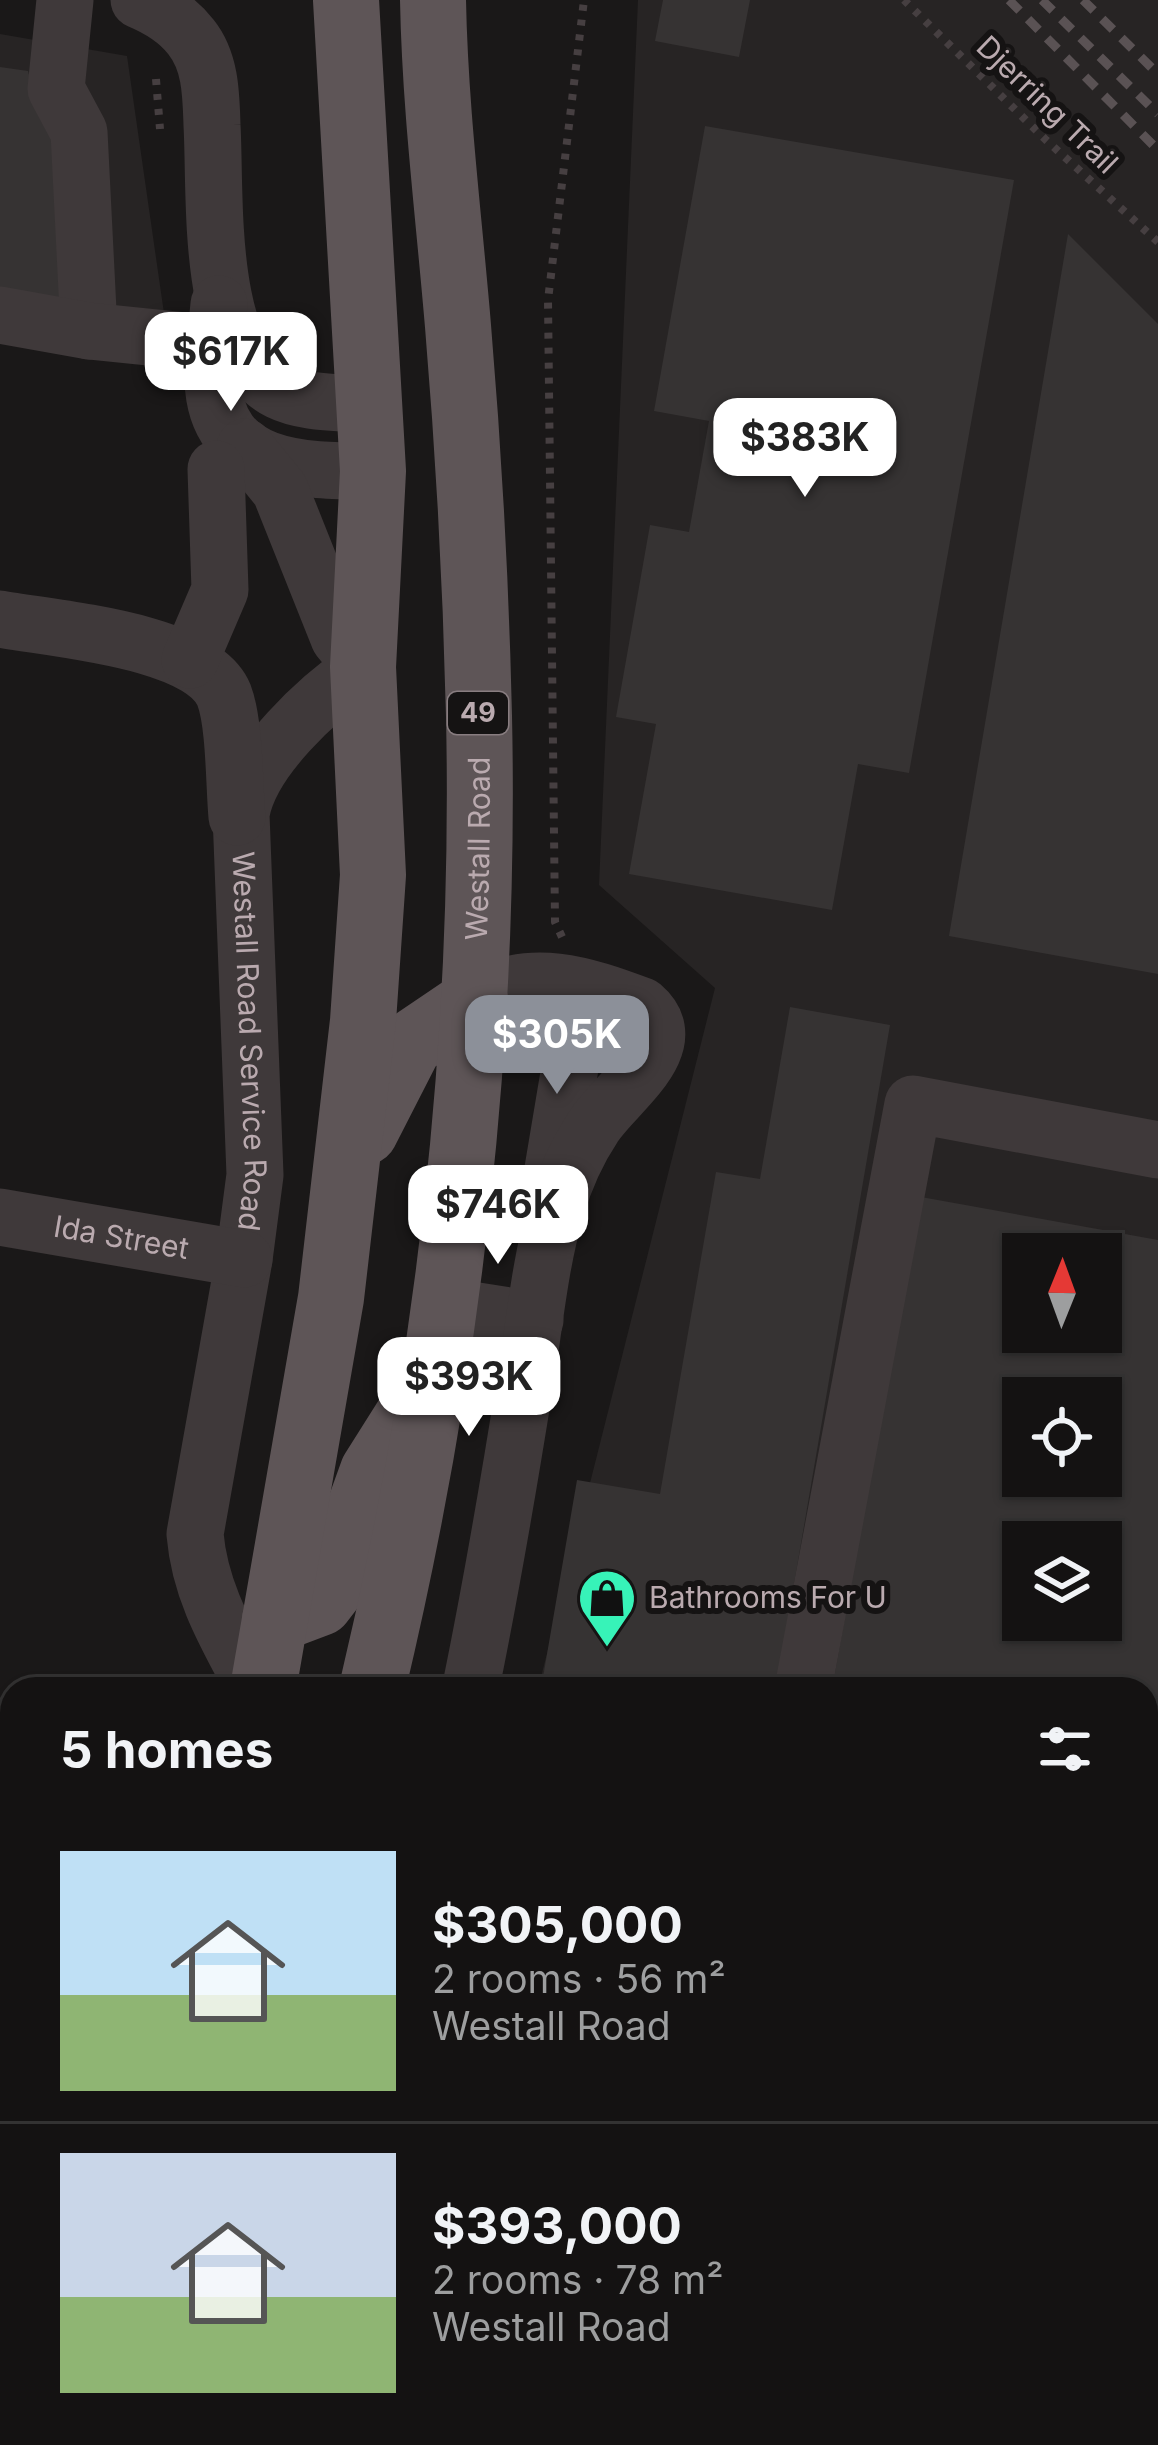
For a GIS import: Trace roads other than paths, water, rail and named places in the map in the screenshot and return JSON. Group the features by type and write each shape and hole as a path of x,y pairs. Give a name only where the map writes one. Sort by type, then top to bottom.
{"main road":[{"path":"262,1677 332,1298 373,875 363,668 373,471 346,0"},
{"name":"Westall Road","path":"375,1677 394,1597 445,1306 475,1000 478,715 465,426 433,0"},
{"path":"370,406 465,426"},
{"path":"373,471 465,426"},
{"path":"348,1167 410,1044 475,1000"},
{"path":"275,1620 320,1603 326,1596 373,1472 433,1378"},
{"path":"394,1597 434,1677"}],"street":[{"path":"65,0 56,89 80,132 88,331"},
{"path":"163,6 191,37 208,76 221,281 226,317 237,347 266,382 293,397 370,406"},
{"path":"177,657 220,590 230,458 229,428 218,406 213,376 221,281"},
{"path":"0,315 88,331 216,344"},
{"path":"230,458 262,458 290,468 373,471"},
{"path":"230,458 280,490 339,638 363,668"},
{"path":"0,619 146,645 215,679 226,704 239,837"},
{"name":"Westall Road Service Road","path":"252,1677 208,1599 195,1534 255,1175 239,837 244,795 261,766 318,704 363,668"},
{"path":"444,1677 499,1546 556,1209 584,1142 604,1111 650,1060 655,1043 654,1020 642,1006 583,990 529,979 502,984 475,1000"},
{"path":"556,1209 553,1150 583,990"},
{"path":"805,1677 914,1104 1158,1150"},
{"name":"Ida Street","path":"0,1216 244,1259"},
{"path":"445,1306 536,1320"}],"railway":[{"path":"1009,0 1158,150"},
{"path":"1042,0 1158,114"},
{"path":"1083,0 1158,74"}],"place":[{"name":"Bathrooms For U","path":"607,1649"}]}
